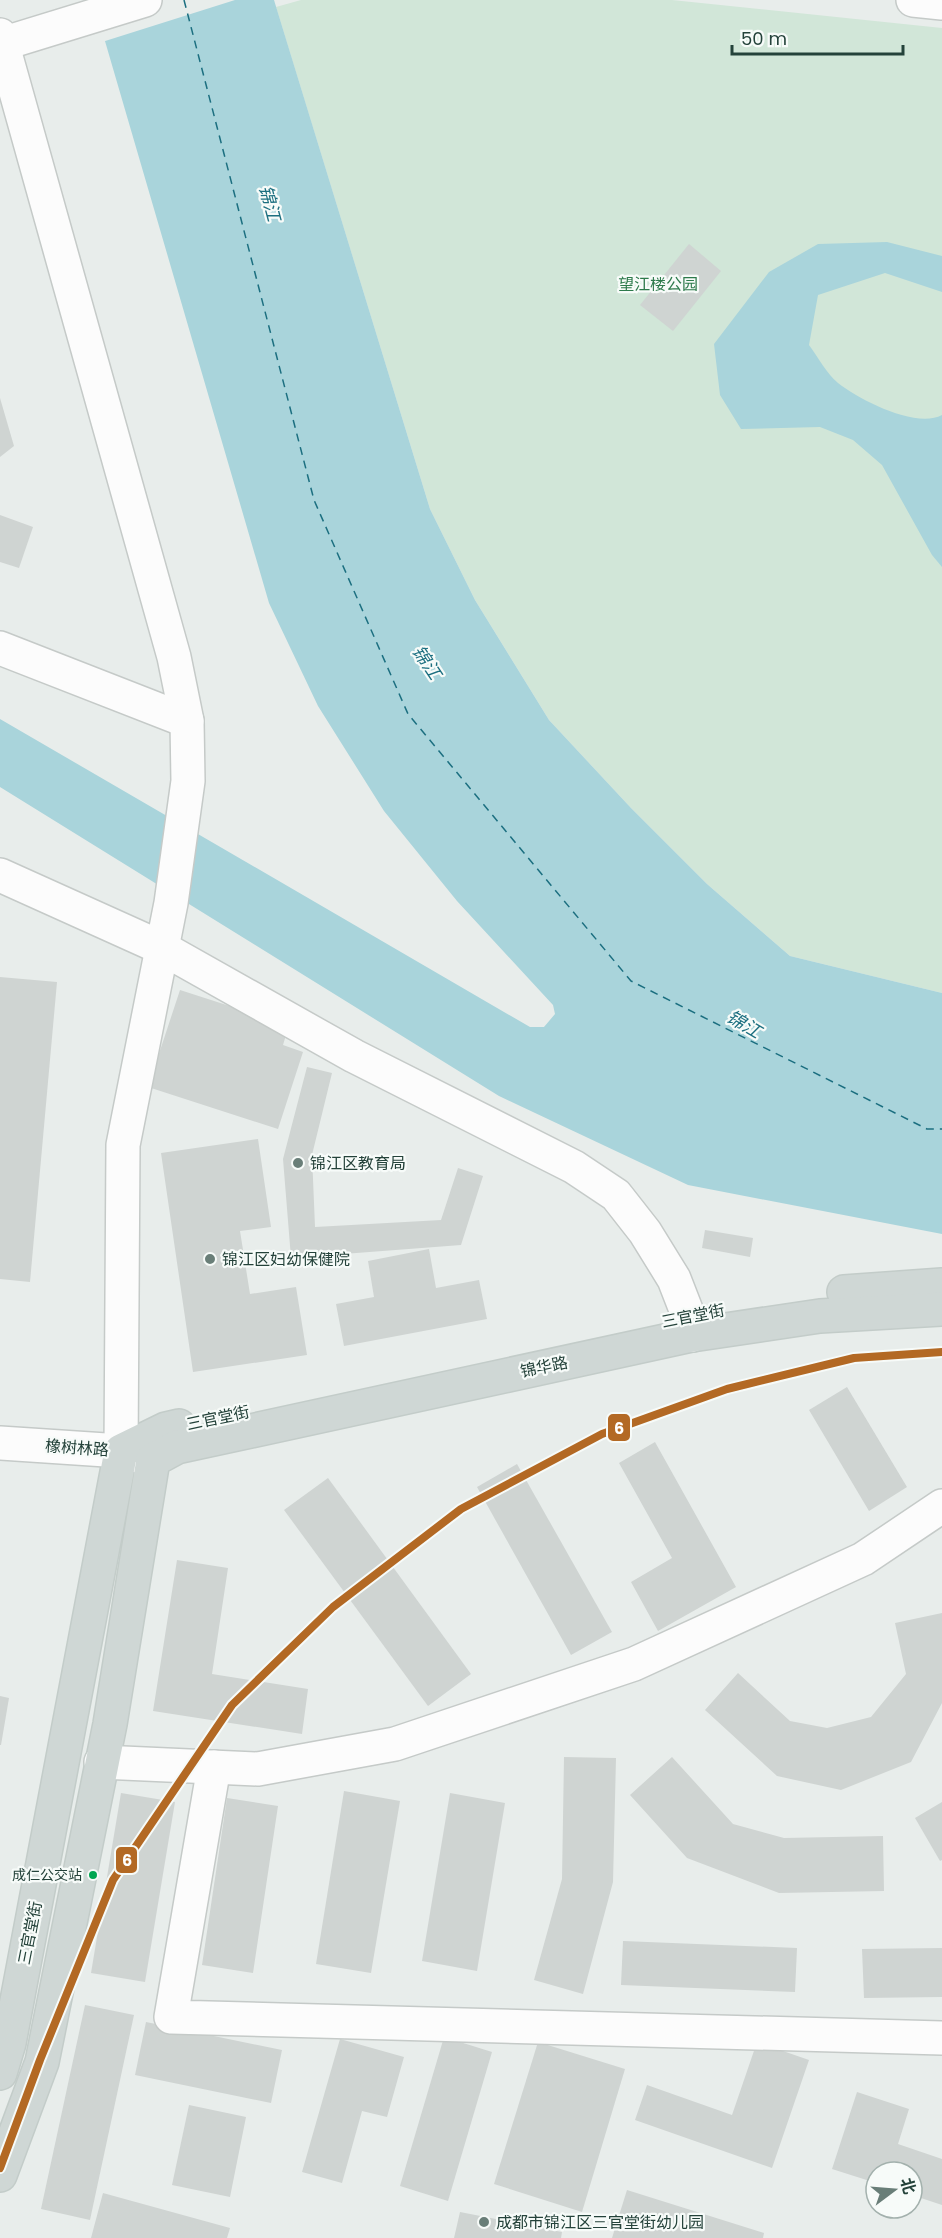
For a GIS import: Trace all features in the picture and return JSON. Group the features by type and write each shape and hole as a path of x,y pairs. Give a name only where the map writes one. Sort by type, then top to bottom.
{"main road":[{"name":"三官堂街","path":"3,2052 121,1451 166,1429 484,1362 690,1325 823,1294 942,1285"},
{"name":"锦华路","path":"153,1460 177,1448 690,1325 942,1309"},
{"path":"0,2175 42,2062 110,1724 153,1460"}],"street":[{"path":"121,1451 123,1145 171,903 188,781 187,721 174,657 1,33 70,10 145,0"},
{"path":"913,0 942,3"},
{"path":"0,648 187,721"},
{"path":"0,875 162,948 354,1056 574,1167 616,1195 645,1232 674,1279 690,1325"},
{"name":"橡树林路","path":"0,1443 121,1451 153,1460"},
{"path":"101,1762 258,1769 395,1744 633,1665 863,1559 942,1506"},
{"path":"214,1767 171,2017 942,2038"}],"green space":[{"name":"望江楼公园","path":"301,0 672,0 942,28 942,993 790,956 707,884 631,808 549,720 475,600 430,509 276,7"}],"water":[{"name":"锦江","path":"93,0 274,0 430,509 475,600 549,720 631,808 707,884 790,956 942,993 942,1234 688,1185 499,1096 0,787 0,719 530,1027 544,1027 555,1014 553,1005 457,901 384,811 318,706 269,603"},
{"path":"887,242 942,256 942,292 885,273 818,295 809,345 834,379 860,397 903,416 931,418 942,415 942,567 932,555 882,465 853,440 820,427 741,429 720,395 714,344 769,272 818,244"}],"pier":[{"path":"90,0 235,0 102,42"}],"building":[{"path":"689,244 721,271 673,331 640,305"},
{"path":"0,398 14,446 0,457"},
{"path":"0,515 33,527 19,568 0,562"},
{"path":"0,977 57,982 30,1282 0,1279"},
{"path":"180,990 289,1025 283,1045 303,1052 278,1129 148,1087"},
{"name":"锦江区教育局","path":"307,1067 332,1073 312,1155 315,1227 441,1220 458,1168 483,1176 461,1245 291,1258 283,1159"},
{"name":"锦江区妇幼保健院","path":"258,1139 271,1227 240,1231 250,1294 296,1287 307,1355 193,1372 161,1153"},
{"path":"705,1230 753,1238 750,1257 702,1248"},
{"path":"429,1249 436,1288 479,1280 487,1319 344,1346 336,1304 374,1297 368,1261"},
{"path":"847,1387 907,1487 869,1511 809,1410"},
{"path":"655,1442 736,1587 658,1631 631,1582 672,1558 619,1463"},
{"path":"517,1464 612,1632 571,1655 477,1487"},
{"path":"328,1478 471,1674 428,1706 284,1510"},
{"path":"177,1560 228,1568 212,1674 308,1689 302,1734 153,1711"},
{"path":"942,1613 942,1703 911,1762 841,1790 777,1776 705,1710 738,1673 790,1721 827,1728 871,1717 906,1674 895,1623"},
{"path":"0,1696 9,1698 1,1745 0,1745"},
{"path":"564,1757 616,1758 613,1882 583,1994 534,1980 562,1879"},
{"path":"672,1757 733,1824 784,1838 883,1836 884,1891 779,1893 687,1858 630,1795"},
{"path":"344,1791 400,1801 371,1973 316,1964"},
{"path":"121,1793 175,1802 145,1982 91,1973"},
{"path":"450,1793 505,1803 477,1971 422,1961"},
{"path":"227,1798 278,1806 253,1973 202,1965"},
{"path":"942,1802 942,1860 940,1861 915,1818"},
{"path":"623,1941 797,1948 795,1992 621,1985"},
{"path":"942,1948 942,1997 864,1998 862,1949"},
{"path":"85,2005 134,2015 90,2220 41,2209"},
{"path":"146,2022 282,2050 271,2103 135,2075"},
{"path":"444,2037 492,2052 448,2201 400,2186"},
{"path":"340,2039 404,2057 387,2117 362,2111 342,2183 302,2172"},
{"path":"538,2042 625,2069 582,2212 494,2184"},
{"path":"757,2042 809,2060 772,2168 635,2120 647,2085 732,2115"},
{"path":"857,2092 909,2109 898,2144 942,2159 942,2205 924,2199 924,2160 864,2160 864,2179 832,2169"},
{"path":"189,2105 246,2117 230,2197 172,2185"},
{"path":"627,2190 764,2233 763,2238 612,2238"},
{"path":"103,2193 230,2228 227,2238 91,2238"},
{"name":"成都市锦江区三官堂街幼儿园","path":"460,2212 562,2232 561,2238 454,2238"}],"ferry route":[{"path":"184,0 314,500 408,714 631,981 927,1129 942,1129"}],"transit line":[{"name":"6","path":"0,2168 40,2060 113,1880 232,1705 333,1607 461,1509 602,1434 727,1389 854,1358 942,1352"}],"place":[{"name":"锦江区教育局","path":"298,1163"},
{"name":"锦江区妇幼保健院","path":"210,1259"},
{"name":"成仁公交站","path":"93,1875"},
{"name":"成都市锦江区三官堂街幼儿园","path":"484,2222"}]}
